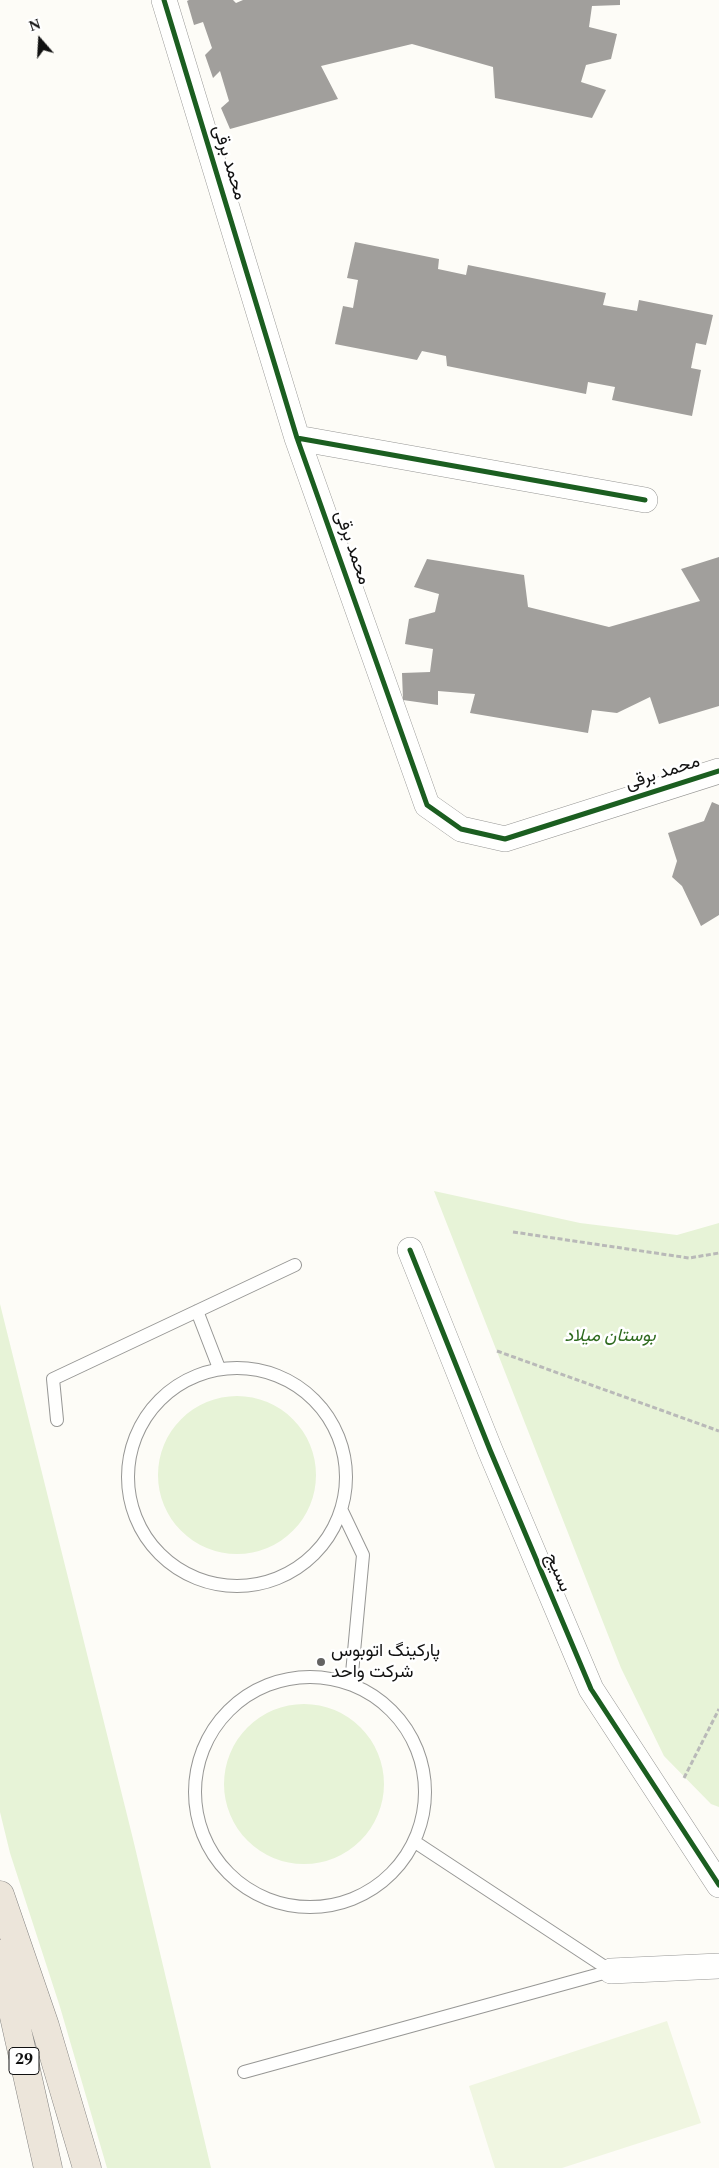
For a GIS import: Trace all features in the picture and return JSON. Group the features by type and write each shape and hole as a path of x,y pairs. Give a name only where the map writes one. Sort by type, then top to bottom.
{"highway":[{"path":"0,1895 45,2026 87,2168"},
{"name":"29","path":"0,1954 48,2168"}],"street":[{"name":"محمد برقی","path":"164,0 297,438 427,805 461,829 505,839 719,771"},
{"path":"297,438 645,500"},
{"name":"بسیج","path":"410,1250 490,1450 591,1689 716,1874"},
{"path":"611,1971 719,1966"}],"lane":[{"path":"57,1420 53,1379 295,1265"},
{"path":"197,1311 219,1368"},
{"path":"219,1368 257,1368 292,1381 321,1405 340,1438 347,1474 342,1511 323,1544 296,1570 261,1584 223,1586 187,1575 157,1553 137,1525 127,1493 128,1459 139,1426 159,1399 186,1379 219,1368"},
{"path":"342,1511 363,1556 351,1684"},
{"path":"315,1677 351,1684 383,1702 396,1716 408,1730 423,1765 426,1804 415,1842 393,1874 361,1896 324,1907 284,1905 249,1891 220,1865 200,1831 194,1792 201,1754 218,1722 245,1697 279,1681 315,1677"},
{"path":"415,1842 611,1971"},
{"path":"244,2072 611,1971"}],"path":[{"path":"513,1232 690,1258 719,1253"},
{"path":"497,1351 719,1431"},
{"path":"682,1784 684,1776 719,1709"}],"green space":[{"name":"بوستان میلاد","path":"434,1191 580,1223 677,1235 719,1223 719,1807 711,1804 664,1756 621,1668"},
{"path":"0,1304 133,1839 211,2168 107,2168 60,2007 10,1853 0,1812"},
{"path":"245,1396 260,1399 274,1405 293,1419 303,1431 313,1452 316,1475 313,1498 303,1519 293,1531 281,1541 260,1551 245,1554 229,1554 214,1551 193,1541 171,1519 159,1490 158,1467 161,1452 171,1431 193,1409 222,1397"},
{"path":"296,1704 312,1704 342,1713 361,1727 378,1753 384,1776 384,1792 378,1815 361,1841 342,1855 327,1861 312,1864 296,1864 266,1855 242,1835 233,1822 227,1807 224,1792 224,1776 233,1746 253,1722 266,1713 281,1707"},
{"path":"667,2021 701,2123 562,2168 495,2168 469,2086"}],"building":[{"path":"233,0 236,3 243,0 620,0 620,5 592,6 589,27 617,34 611,59 586,65 581,82 606,90 592,118 495,98 493,67 412,44 321,66 338,99 230,129 221,108 229,101 220,71 213,78 205,55 212,48 203,22 194,25 187,1"},
{"path":"355,242 439,259 438,269 466,275 468,265 606,293 603,305 637,311 639,300 713,315 706,345 696,343 691,368 701,370 692,416 612,400 615,387 588,382 586,394 447,366 446,356 422,351 417,360 335,344 343,306 353,308 358,280 347,278"},
{"path":"719,557 719,706 659,724 650,697 617,713 592,710 588,733 470,713 475,694 438,691 438,705 403,700 402,673 430,672 433,649 405,644 409,619 435,612 439,594 414,587 427,559 524,575 528,607 609,627 700,601 681,569"},
{"path":"712,802 719,805 719,915 701,926 682,886 672,877 677,861 668,833 704,821"}],"cycle path":[{"path":"164,0 297,438 427,805 461,829 505,839 719,771"},
{"path":"297,438 645,500"},
{"path":"410,1250 490,1450 591,1689 719,1885"}],"place":[{"name":"پارکینگ اتوبوس شرکت واحد","path":"321,1662"}]}
